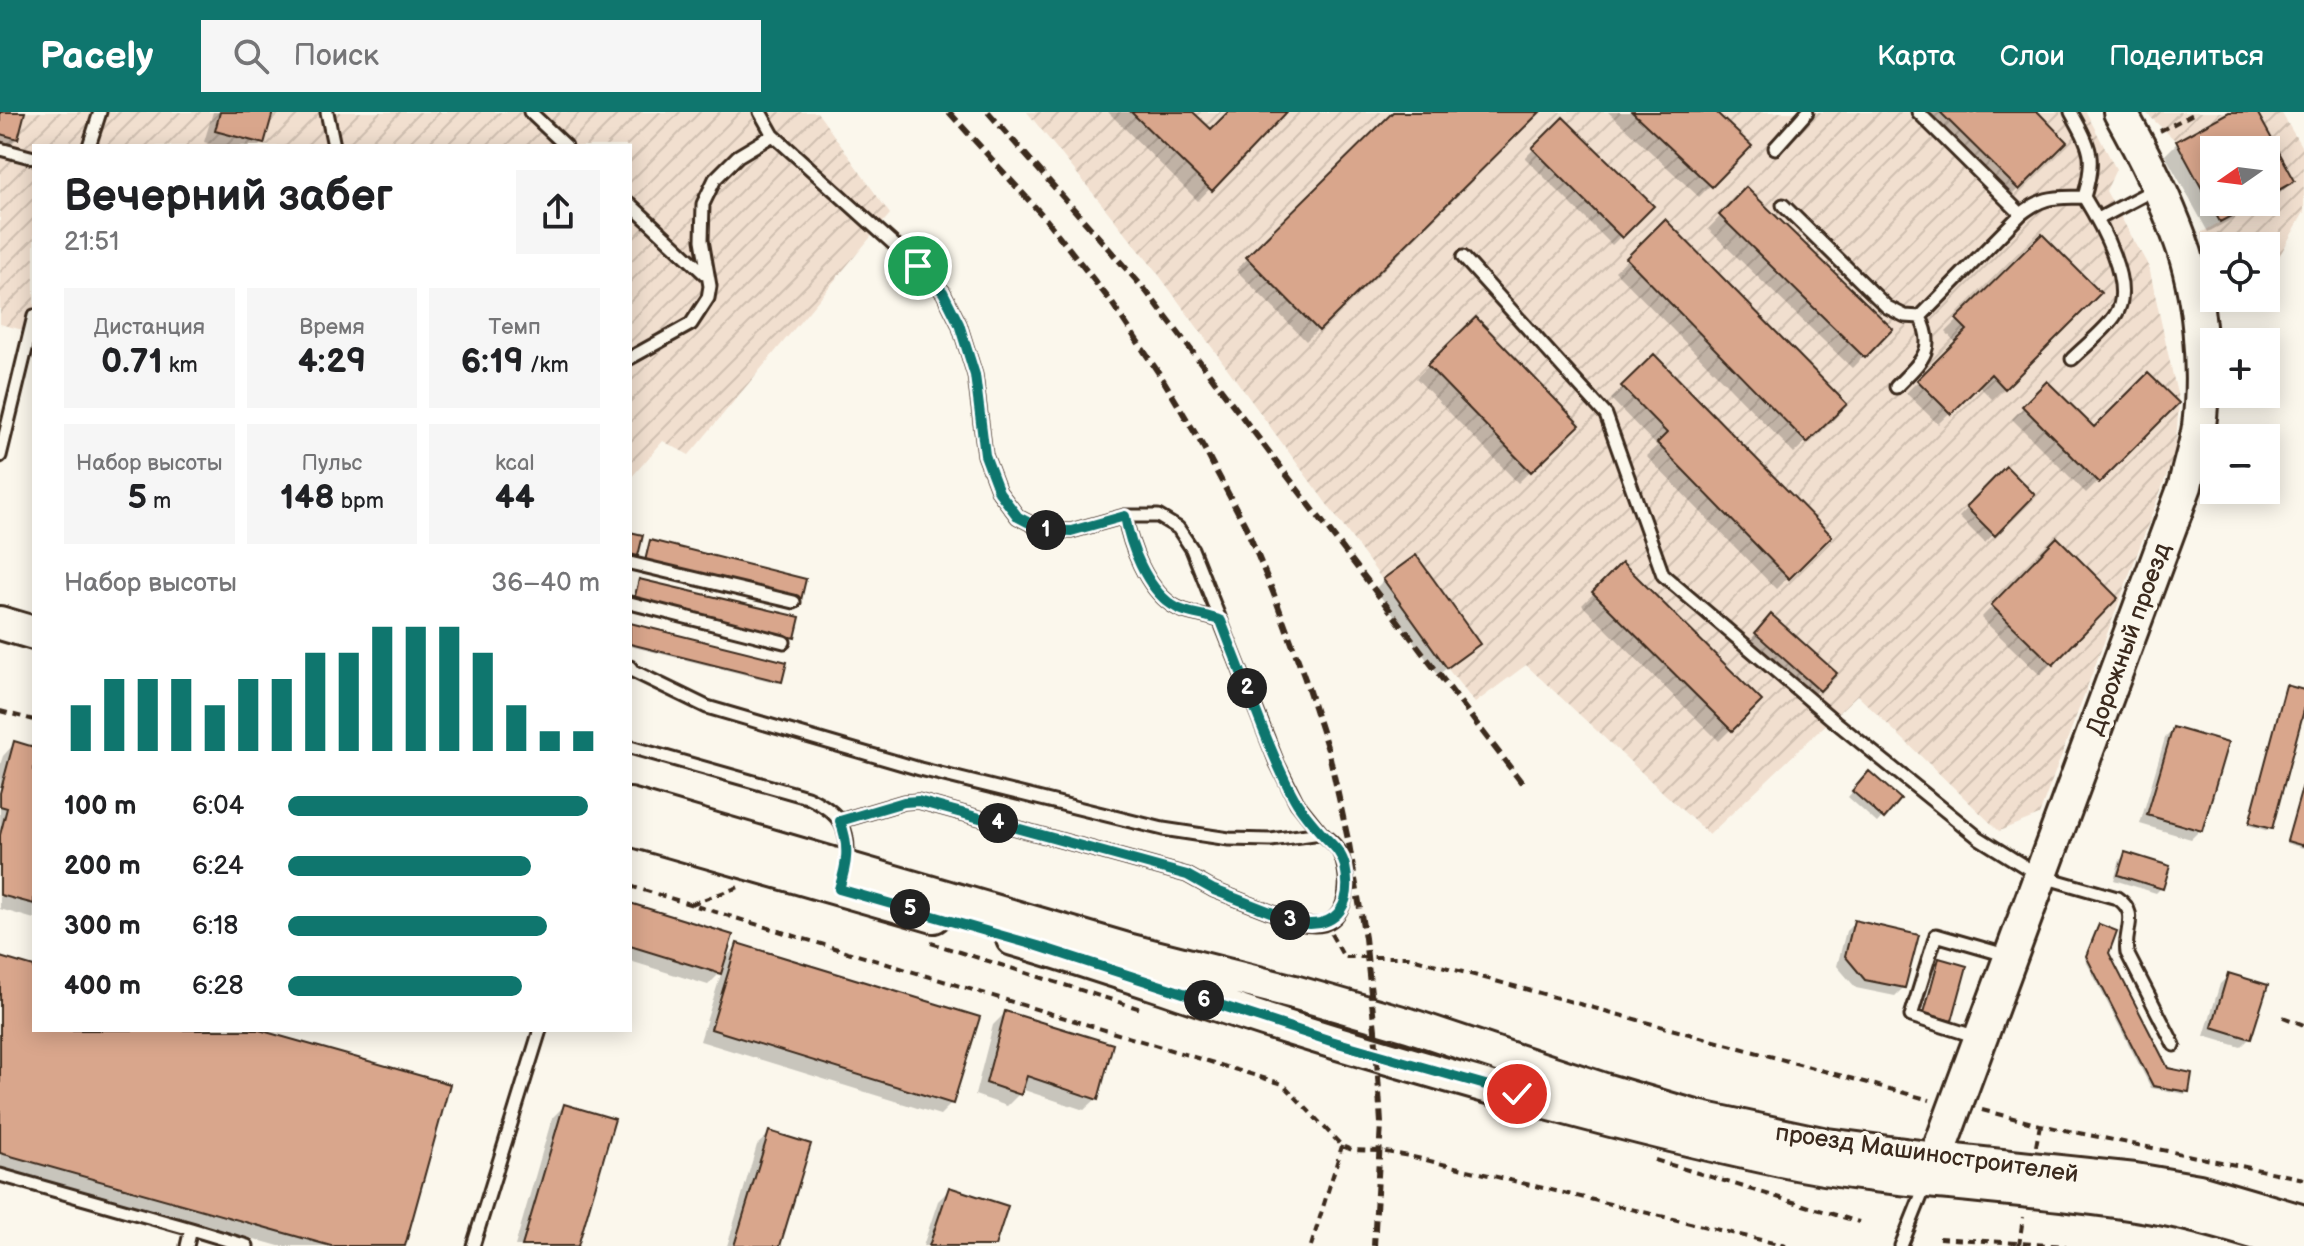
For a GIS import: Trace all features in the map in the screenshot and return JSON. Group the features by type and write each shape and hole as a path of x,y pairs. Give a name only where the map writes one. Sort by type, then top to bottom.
{"main road":[{"name":"Дорожный проезд","path":"1932,1170 2185,486 2198,428 2203,368 2195,302 2182,242 2159,187 2120,112"},
{"path":"0,623 32,632"},
{"path":"0,644 32,652"},
{"name":"проезд Машиностроителей","path":"632,806 842,878"},
{"name":"проезд Машиностроителей","path":"632,829 842,878 1294,992 1409,1025 1696,1117 1932,1170 2163,1208 2302,1246"},
{"name":"проезд Машиностроителей","path":"1932,1170 2161,1184 2199,1191 2304,1222"}],"lane":[{"path":"90,144 100,112"},
{"path":"327,112 334,144"},
{"path":"530,112 564,144"},
{"path":"760,112 773,135 943,292 959,324 975,375 985,455 999,492 1018,517 1043,530 1071,531 1125,516 1158,516 1178,528 1192,549 1277,763 1297,803 1339,852 1345,866 1346,889 1341,908 1334,919 1313,925 1299,923 1214,890 1187,875 918,801 904,802 840,821"},
{"path":"1775,148 1807,112"},
{"path":"1918,112 2021,214"},
{"path":"2071,112 2089,149 2092,169 2084,197 2098,219 2121,277 2122,297 2116,314 2072,359"},
{"path":"632,357 691,324 708,298 710,286 702,240 703,204 715,179 738,156 773,135"},
{"path":"0,149 32,157"},
{"path":"2098,219 2159,187"},
{"path":"1783,205 1887,307 1905,316 1920,317 2036,202 2051,198 2084,197"},
{"path":"632,206 706,275"},
{"path":"1463,257 1606,415 1663,575 1832,719 1979,838 2040,876 2117,898 2127,905 2130,911 2125,942 2127,953 2174,1045"},
{"path":"1896,387 1923,358 1928,346 1927,330 1920,317"},
{"path":"0,456 32,324"},
{"path":"1125,516 1134,552 1157,591 1173,606 1221,621"},
{"path":"632,563 794,602"},
{"path":"632,604 784,642"},
{"path":"632,670 707,707 920,769 1163,829 1229,839 1271,840 1321,833"},
{"path":"632,748 807,797 830,808 840,821 846,837 848,851 842,878"},
{"path":"1981,1038 1911,1016 1936,935 2010,956"},
{"path":"473,1246 539,1032"},
{"path":"1902,1246 1932,1170"},
{"path":"0,1175 247,1246"},
{"path":"187,1246 191,1229"}],"path":[{"path":"2138,144 2197,112"},
{"path":"1,712 32,720"},
{"path":"632,887 1283,1084 1342,1146 1352,1150 1409,1156 1786,1246"},
{"path":"1325,923 1344,957 1408,957 1939,1103"},
{"path":"2283,1017 2304,1025"},
{"path":"1984,1110 2040,1125 2304,1179"},
{"path":"2034,1156 2040,1125"},
{"path":"1311,1246 1342,1146"},
{"path":"2019,1244 2024,1211"},
{"path":"1939,1238 2066,1246"}],"shaded area":[{"path":"0,112 817,112 890,214 689,455 663,441 632,477 632,144 32,144 32,332 0,324"},
{"path":"1027,112 2086,112 2116,169 2106,191 2149,267 2179,403 2175,453 2039,815 1999,831 1857,695 1709,835 1526,665 1475,703 1156,271"},
{"path":"2145,112 2281,112 2304,151 2304,212 2280,255 2280,232 2203,232 2220,222 2217,216 2280,216 2280,136 2200,136 2200,185 2176,141"}],"building":[{"path":"0,112 25,112 18,139 0,134"},
{"path":"220,112 273,112 264,144 215,131"},
{"path":"1131,112 1193,112 1211,129 1228,112 1287,112 1212,191"},
{"path":"1393,112 1540,112 1319,331 1246,257"},
{"path":"1632,112 1716,112 1752,146 1712,187"},
{"path":"1940,112 2038,112 2067,142 2019,190"},
{"path":"2229,112 2257,112 2270,136 2200,136 2200,185 2176,141"},
{"path":"1563,117 1654,206 1622,238 1532,148"},
{"path":"2280,154 2295,181 2280,189"},
{"path":"1746,187 1893,329 1865,358 1719,215"},
{"path":"2217,216 2231,216 2220,222"},
{"path":"1665,219 1847,404 1807,443 1626,258"},
{"path":"2042,234 2101,293 2005,389 1991,374 1951,414 1917,380 1967,330 1956,319"},
{"path":"1476,317 1580,425 1531,472 1427,365"},
{"path":"1654,354 1832,536 1789,579 1657,443 1667,433 1621,386"},
{"path":"2148,373 2179,403 2099,483 2022,406 2047,381 2094,427"},
{"path":"2006,466 2035,495 1995,536 1966,507"},
{"path":"632,532 643,535 638,556 632,554"},
{"path":"2057,537 2118,598 2053,665 1991,605"},
{"path":"650,540 806,579 801,600 645,561"},
{"path":"1416,555 1480,644 1447,668 1383,579"},
{"path":"1622,562 1762,701 1732,731 1592,592"},
{"path":"639,579 800,617 795,638 634,600"},
{"path":"1771,614 1837,673 1820,691 1755,633"},
{"path":"632,623 787,662 782,682 632,644"},
{"path":"2286,685 2304,690 2304,710 2272,829 2249,823"},
{"path":"2173,727 2228,743 2202,831 2147,815"},
{"path":"14,741 32,746 32,903 0,895 0,835 7,808 0,806 0,793"},
{"path":"1869,771 1901,799 1884,819 1852,791"},
{"path":"2304,781 2304,846 2287,841"},
{"path":"2125,852 2170,866 2163,889 2118,875"},
{"path":"632,904 733,935 721,974 632,947"},
{"path":"1854,920 1919,935 1905,988 1865,980 1845,956"},
{"path":"2099,924 2117,931 2109,953 2168,1068 2192,1073 2189,1092 2153,1086 2086,956"},
{"path":"737,943 980,1017 953,1104 711,1029"},
{"path":"0,957 32,966 32,1032 266,1032 450,1084 405,1246 331,1246 0,1153"},
{"path":"1939,958 1967,966 1952,1021 1924,1013"},
{"path":"2228,973 2268,985 2251,1039 2212,1027"},
{"path":"1005,1011 1113,1044 1098,1100 1027,1076 1021,1095 986,1083"},
{"path":"564,1104 615,1119 578,1246 522,1246"},
{"path":"769,1131 811,1144 780,1246 734,1246"},
{"path":"949,1187 1008,1206 995,1246 929,1246"}],"railway":[{"path":"949,112 1044,217 1112,303 1204,448 1246,527 1273,592 1329,753 1365,938 1381,1123 1374,1246"},
{"path":"988,112 1146,291 1525,787"}],"route":[{"path":"918,266 943,292 959,324 975,375 985,455 999,492 1018,517 1043,530 1071,531 1125,516 1134,552 1157,591 1173,606 1221,621 1277,763 1297,803 1339,852 1345,866 1346,889 1341,908 1334,919 1313,925 1299,923 1214,890 1187,875 918,801 904,802 840,821 848,851 839,889 1038,946 1331,1041 1517,1094"}]}
